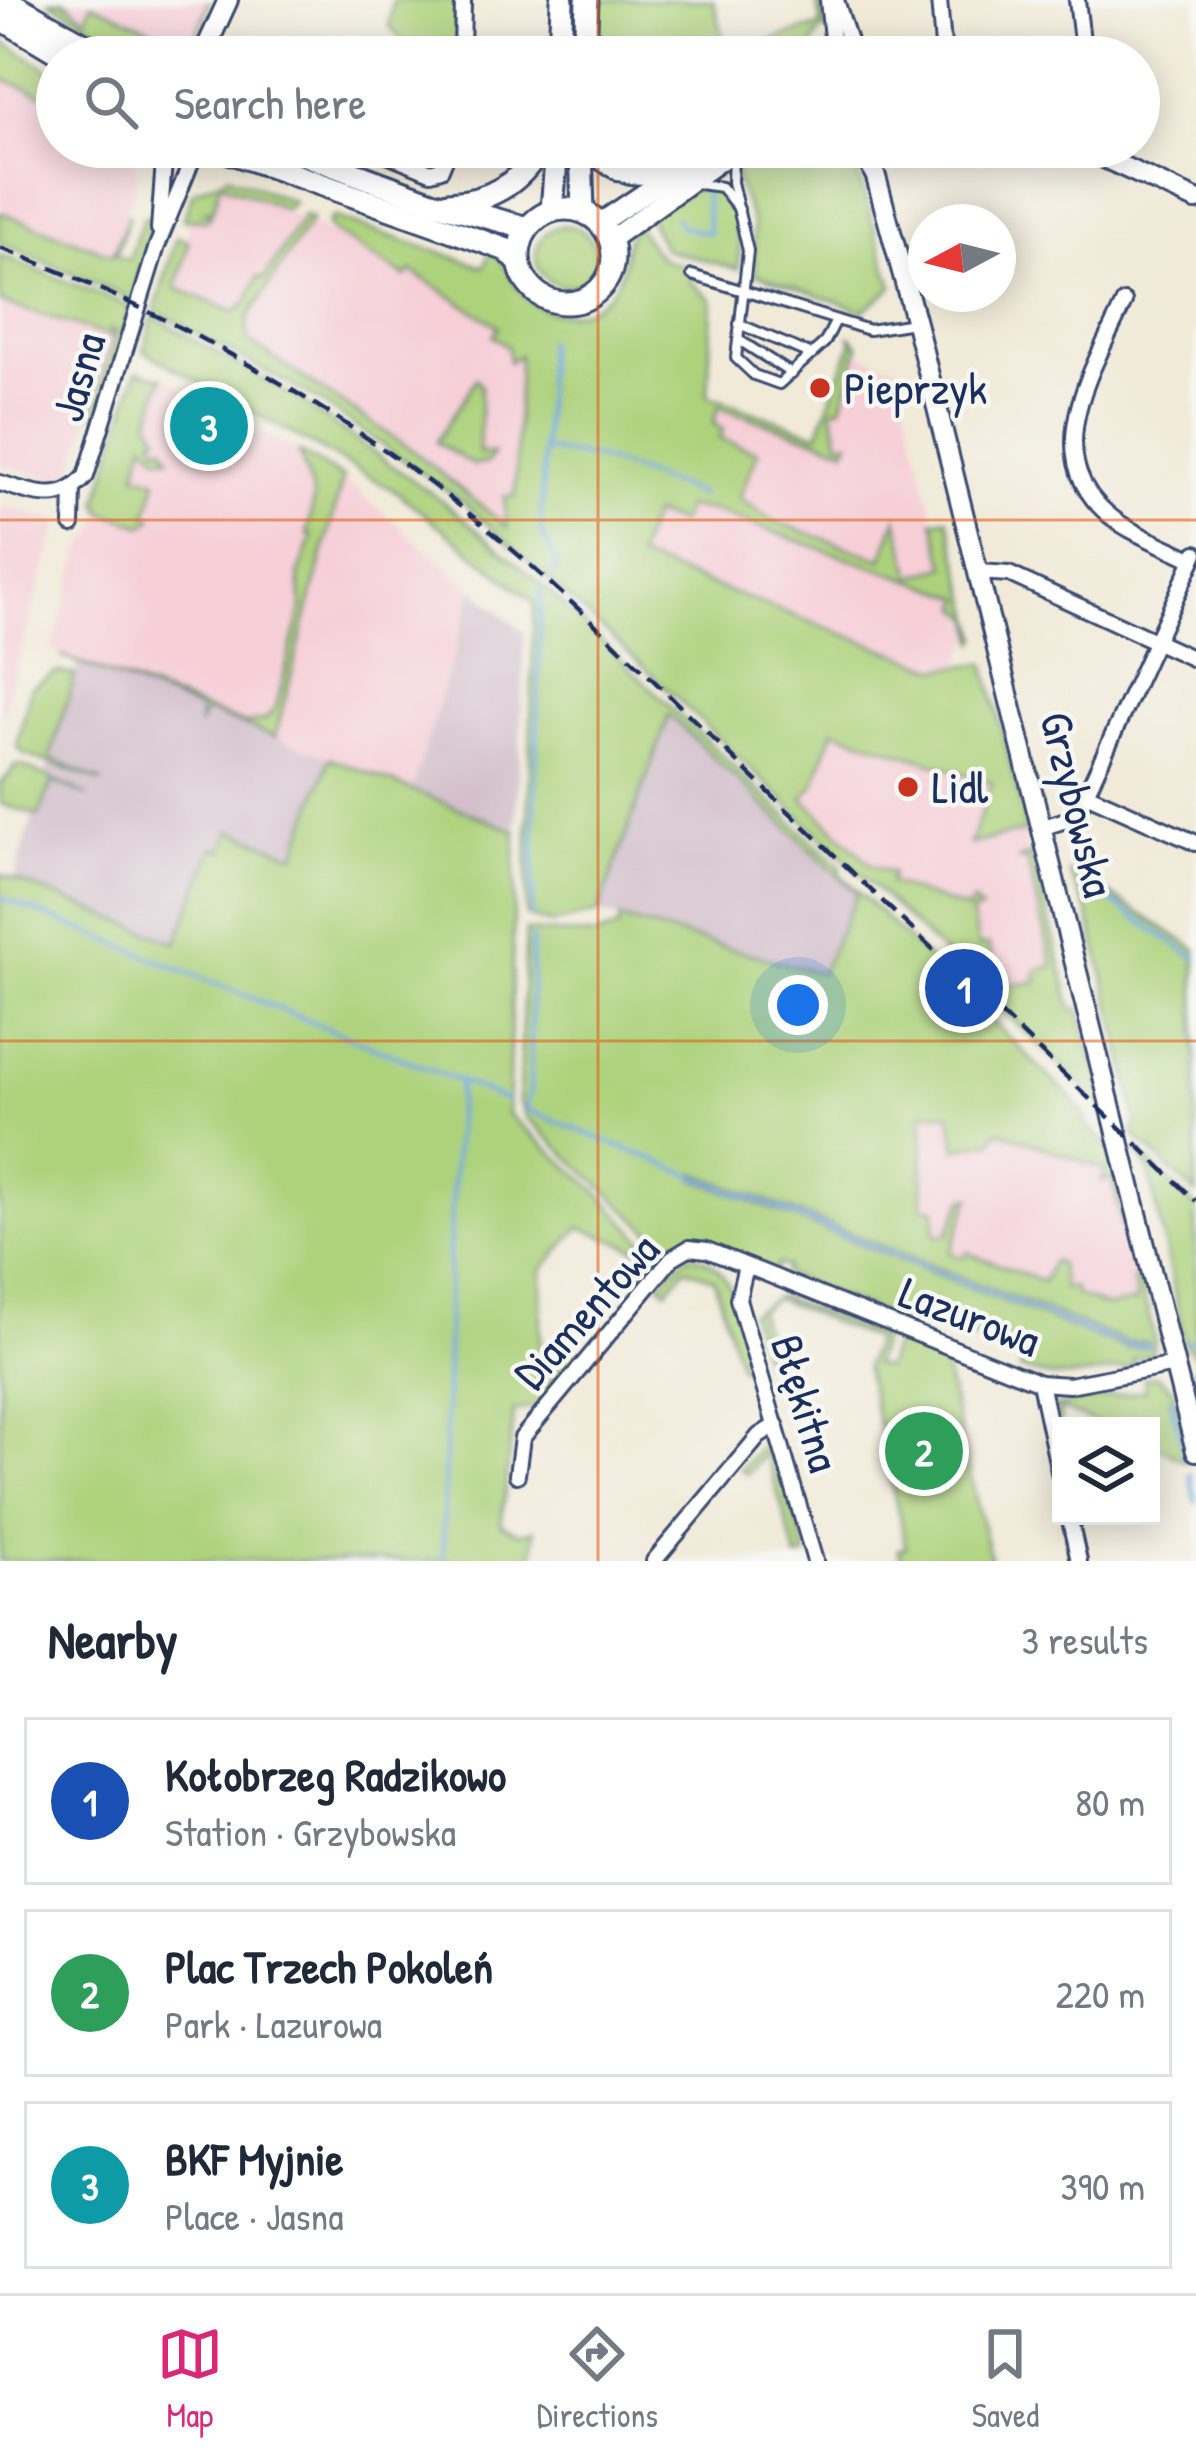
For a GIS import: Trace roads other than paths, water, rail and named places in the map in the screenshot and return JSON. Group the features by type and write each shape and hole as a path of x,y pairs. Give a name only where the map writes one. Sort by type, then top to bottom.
{"main road":[{"path":"6,0 70,36"},
{"path":"561,36 562,0"},
{"path":"586,36 587,0"},
{"path":"0,18 36,40"},
{"path":"263,168 507,250 519,263 526,282 542,296 577,302 606,280 613,261 598,225 589,168"},
{"path":"343,168 432,202 527,227"},
{"path":"432,202 460,202 495,193 527,168"},
{"path":"552,210 555,168"},
{"path":"611,168 632,176 657,168"},
{"path":"519,263 527,227 552,210"},
{"path":"552,210 598,225"}],"street":[{"path":"462,36 463,0"},
{"path":"832,0 833,36"},
{"path":"832,0 846,36"},
{"path":"939,0 942,36"},
{"path":"1077,0 1081,36"},
{"path":"212,36 227,2"},
{"path":"220,36 227,2"},
{"name":"Jasna","path":"158,247 167,168"},
{"name":"Jasna","path":"72,525 73,490 94,458 158,247 197,168"},
{"path":"598,225 683,168"},
{"path":"598,225 708,168"},
{"name":"Grzybowska","path":"872,168 876,177"},
{"name":"Grzybowska","path":"875,168 1044,827 1196,1451"},
{"path":"1126,168 1196,200"},
{"path":"1044,827 1072,818 1086,794 1194,556 1114,520 1095,500 1081,471 1072,437 1074,411 1124,302"},
{"path":"0,484 46,496 73,490"},
{"path":"979,572 1009,574 1196,660"},
{"path":"1086,794 1196,843"},
{"name":"Diamentowa","path":"517,1475 522,1438 677,1254 695,1248 746,1266"},
{"name":"Lazurowa","path":"746,1266 1040,1383 1083,1383 1175,1365"},
{"name":"Błękitna","path":"746,1266 738,1299 815,1561"},
{"path":"1040,1383 1052,1439"},
{"path":"654,1561 759,1436 776,1425"},
{"path":"1071,1525 1079,1561"}],"lane":[{"path":"731,168 748,251 736,358 754,375 784,382 812,355 836,320"},
{"path":"680,186 715,184 742,213"},
{"path":"692,275 879,331 916,323"},
{"path":"739,324 812,355"},
{"path":"738,339 792,374"}],"waterway":[{"path":"676,218 682,227 709,233 705,193"},
{"path":"547,341 541,531 558,566 551,575"},
{"path":"547,450 601,459 702,495"},
{"path":"532,916 541,587"},
{"path":"1084,883 1196,958"},
{"path":"0,897 506,1100"},
{"path":"532,938 530,1091 525,1109 1094,1334 1125,1345 1149,1345"},
{"path":"443,1561 449,1252 459,1082"},
{"path":"1188,1341 1196,1342"},
{"path":"1193,1369 1196,1383"},
{"path":"1170,1399 1186,1459"},
{"path":"1190,1474 1196,1501"}],"railway":[{"path":"0,248 105,291 206,341 352,428 451,499 597,626 1196,1201"}],"place":[{"name":"Pieprzyk","path":"820,388"},
{"name":"BKF Myjnie","path":"209,426"},
{"name":"Lidl","path":"908,787"},
{"name":"Kołobrzeg Radzikowo","path":"964,988"},
{"name":"Plac Trzech Pokoleń","path":"924,1451"}]}
